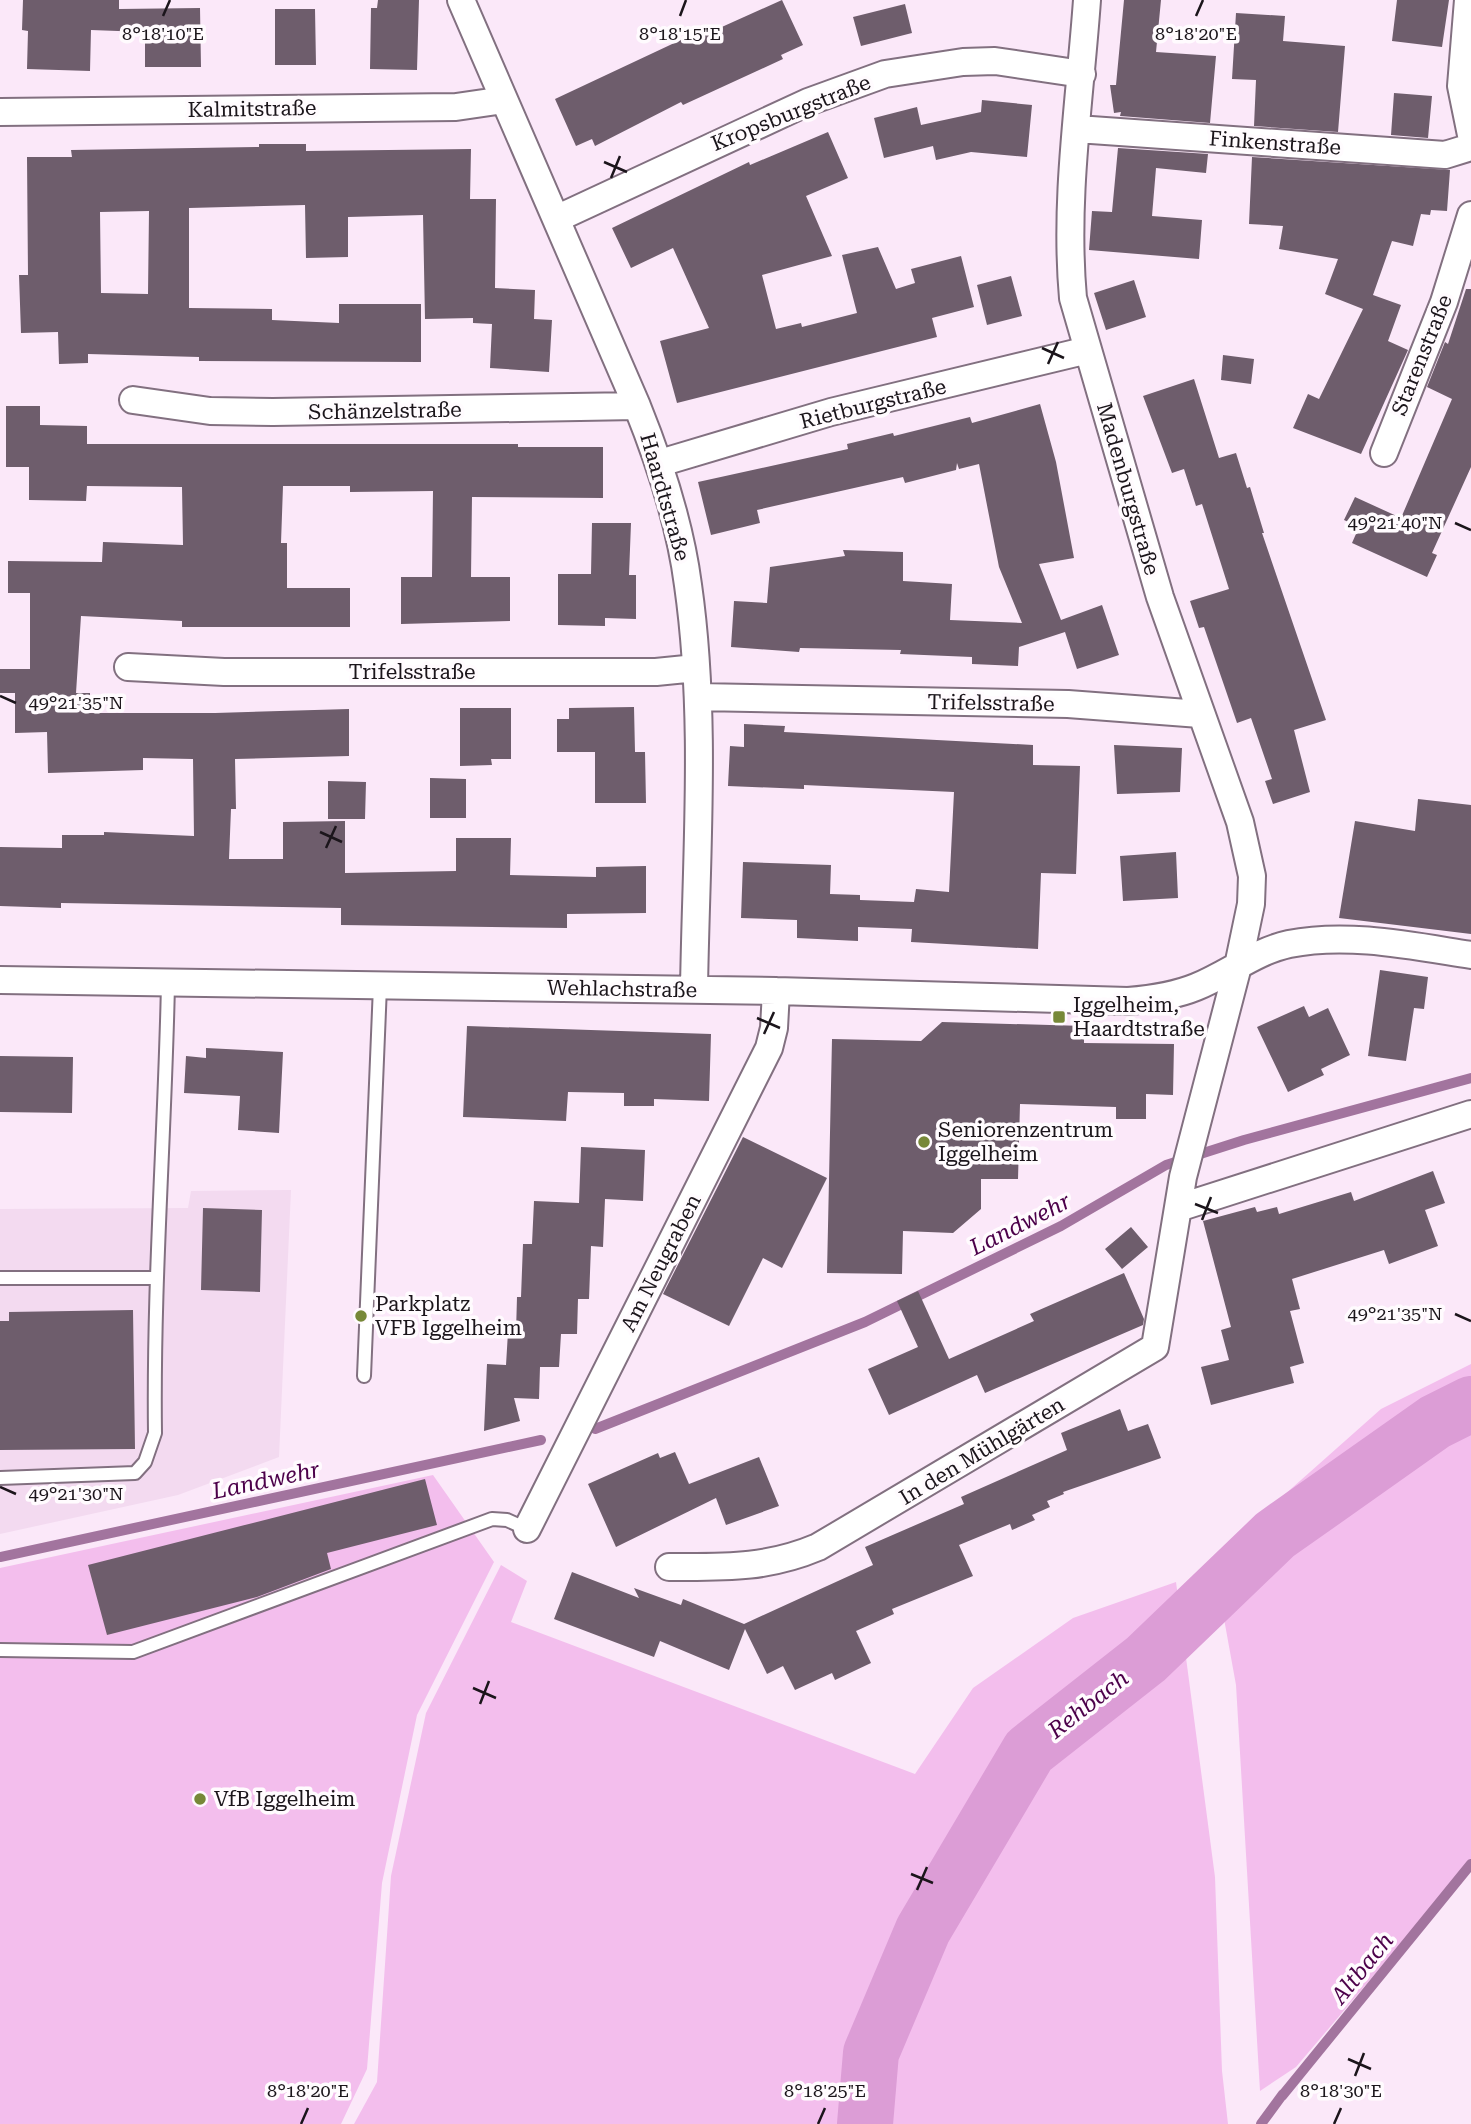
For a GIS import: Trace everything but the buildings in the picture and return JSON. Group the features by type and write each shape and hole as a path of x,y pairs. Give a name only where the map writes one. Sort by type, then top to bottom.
{"street":[{"name":"Haardtstraße","path":"461,0 660,463 688,583 698,697 694,989"},
{"name":"Madenburgstraße","path":"1087,0 1069,255 1073,298 1160,597 1240,822 1252,876 1251,904 1238,966"},
{"path":"1468,0 1461,86 1469,124"},
{"name":"Kropsburgstraße","path":"556,219 808,102 886,75 963,62 995,61 1082,74"},
{"name":"Kalmitstraße","path":"0,112 456,107 504,100"},
{"name":"Finkenstraße","path":"1077,129 1445,155 1471,148"},
{"name":"Starenstraße","path":"1384,453 1444,302 1471,215"},
{"name":"Rietburgstraße","path":"660,463 831,412 1088,350"},
{"name":"Schänzelstraße","path":"133,400 210,411 272,412 637,406"},
{"name":"Trifelsstraße","path":"128,667 238,672 656,672 696,668"},
{"name":"Trifelsstraße","path":"698,697 1068,704 1200,714"},
{"name":"Wehlachstraße","path":"0,980 694,989 1128,1001 1167,997 1196,987 1288,944 1316,940 1360,940 1471,955"},
{"name":"In den Mühlgärten","path":"668,1567 760,1566 789,1559 818,1547 1155,1348 1183,1177 1238,966"},
{"name":"Am Neugraben","path":"527,1530 769,1048 774,1028 776,991"},
{"path":"1178,1208 1471,1114"}],"lane":[{"path":"0,1478 135,1473 145,1462 155,1433 155,1278 165,1139 168,983"},
{"path":"364,1376 380,986"},
{"path":"0,1278 155,1278"},
{"path":"0,1650 133,1652 492,1519 507,1520 527,1530"}],"shaded area":[{"path":"291,1190 279,1457 178,1495 0,1534 0,1209 188,1208 191,1191"},
{"path":"1471,1364 1471,1861 1296,2067 1260,2091 1236,1685 1213,1558 1381,1409"},
{"name":"VfB Iggelheim","path":"433,1475 494,1562 417,1715 382,1883 367,2069 341,2124 0,2124 0,1568"},
{"path":"501,1565 527,1581 511,1622 915,1774 973,1688 1073,1618 1176,1582 1215,1877 1222,2071 1228,2124 354,2124 377,2082 391,1876 426,1713"}],"waterway":[{"name":"Landwehr","path":"595,1429 865,1322 1061,1226 1166,1165 1244,1140 1471,1078"},
{"name":"Rehbach","path":"865,2124 871,2053 923,1930 1029,1751 1146,1659 1275,1535 1435,1422 1471,1404"},
{"name":"Landwehr","path":"0,1557 541,1440"},
{"name":"Altbach","path":"1282,2096 1471,1864"},
{"name":"Altbach","path":"1261,2124 1283,2094"}],"place":[{"name":"Iggelheim, Haardtstraße","path":"1059,1017"},
{"name":"Seniorenzentrum Iggelheim","path":"924,1142"},
{"name":"Parkplatz VFB Iggelheim","path":"361,1316"},
{"name":"VfB Iggelheim","path":"200,1799"}]}
